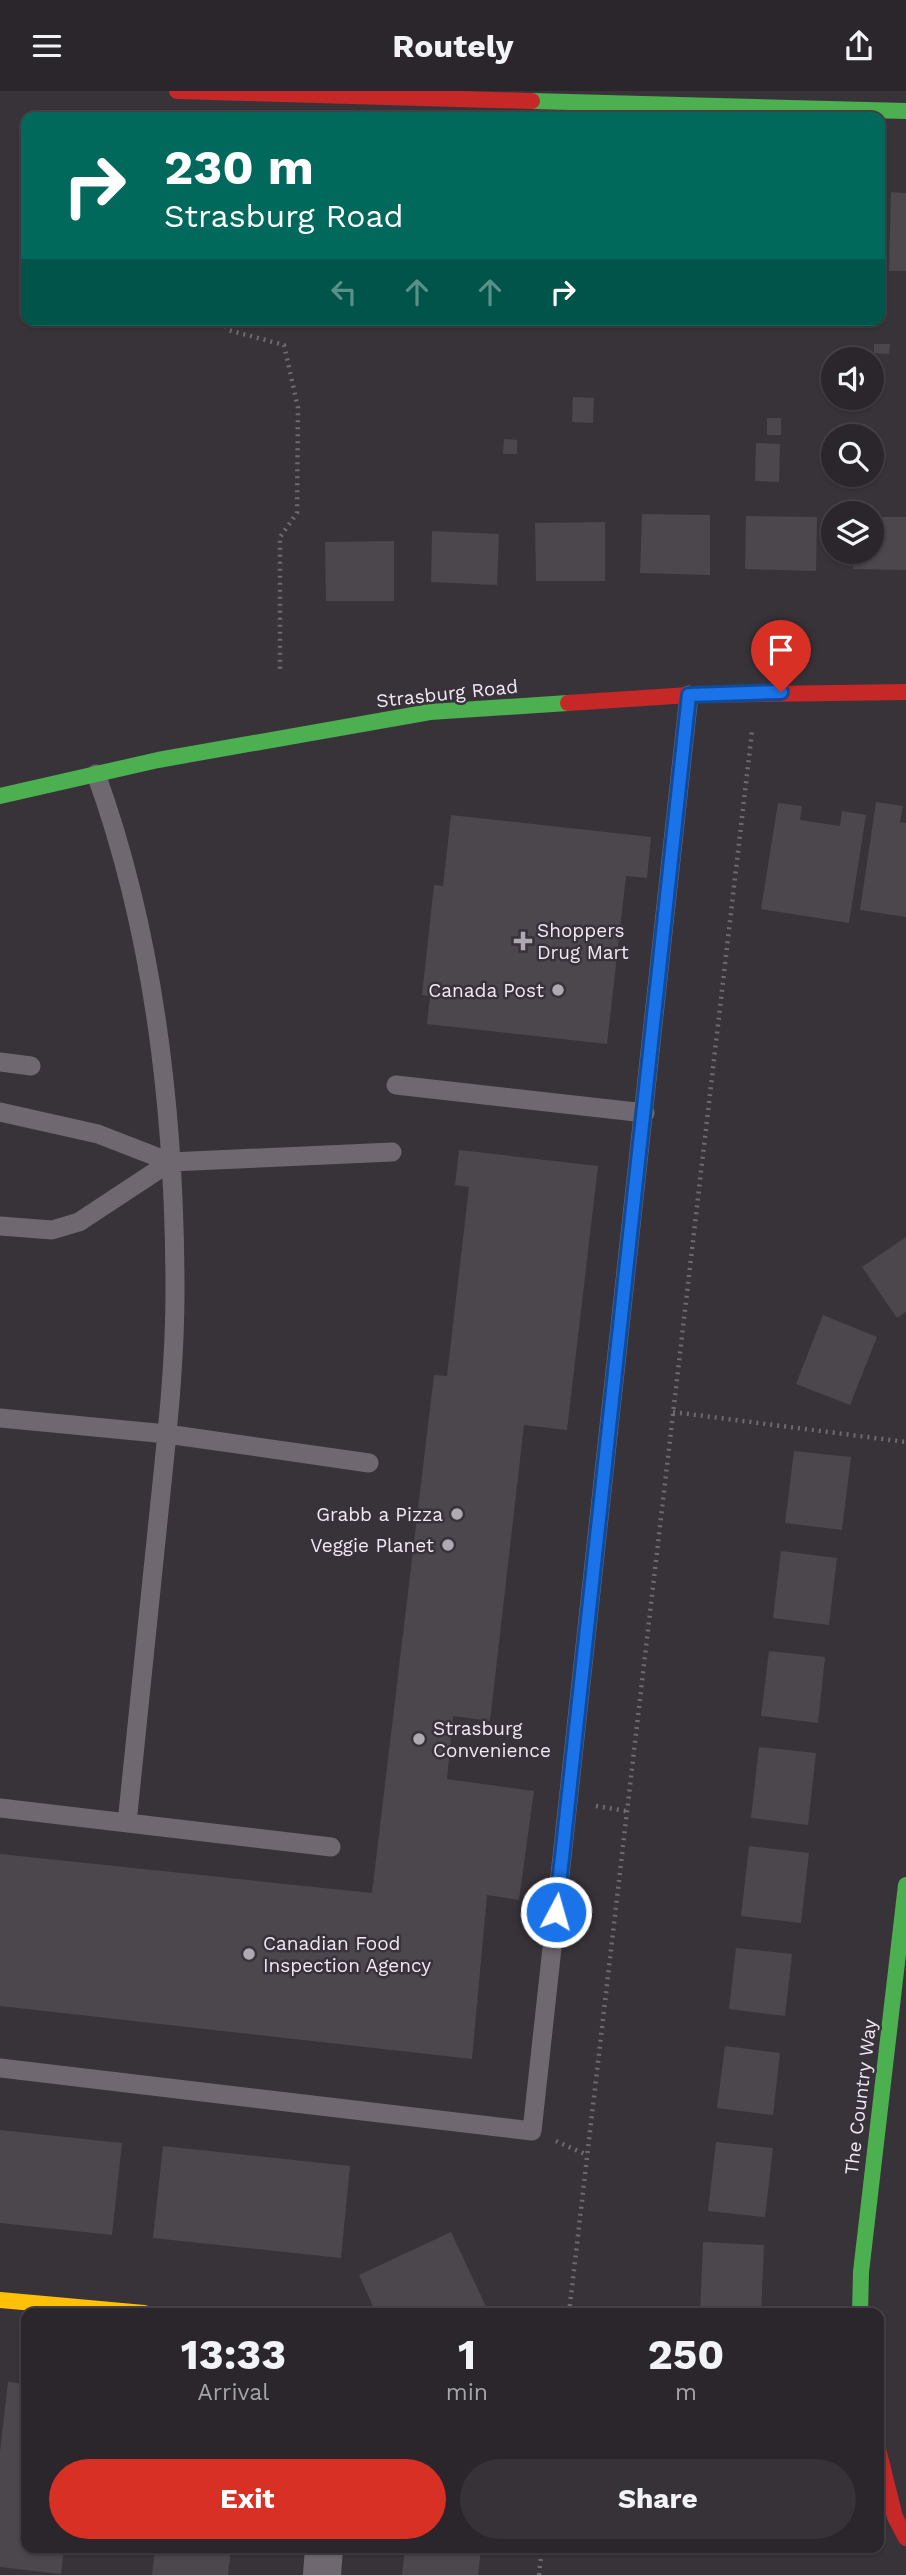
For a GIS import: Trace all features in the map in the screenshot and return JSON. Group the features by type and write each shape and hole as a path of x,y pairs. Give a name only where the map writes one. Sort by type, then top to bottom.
{"street":[{"path":"177,91 578,96 906,111"},
{"name":"Strasburg Road","path":"0,796 171,757 430,712 756,692 906,692"},
{"name":"The Country Way","path":"860,2308 860,2272 906,1885"},
{"path":"0,2300 89,2308"},
{"path":"884,2473 895,2517 906,2538"},
{"path":"322,2575 324,2553"}],"lane":[{"path":"0,2069 532,2131 689,695"},
{"path":"96,774 118,835 146,958 170,1162 175,1293 167,1434 127,1823"},
{"path":"0,1062 31,1066"},
{"path":"396,1085 645,1113"},
{"path":"0,1112 98,1134 170,1162 392,1151"},
{"path":"0,1226 52,1230 79,1222 170,1162"},
{"path":"0,1418 167,1434 369,1463"},
{"path":"0,1808 331,1847"}],"path":[{"path":"225,326 228,330 284,345 298,408 297,513 279,537 280,672"},
{"path":"570,2308 756,692"},
{"path":"673,1412 906,1442"},
{"path":"539,2575 541,2553"}],"building":[{"path":"891,192 906,193 906,271 889,271"},
{"path":"874,344 890,344 889,354 884,354 884,347 874,347"},
{"path":"573,397 594,398 593,423 572,422"},
{"path":"767,418 781,418 781,435 767,435"},
{"path":"504,439 517,440 517,454 503,454"},
{"path":"756,443 780,444 779,482 755,481"},
{"path":"642,514 710,515 710,575 640,573"},
{"path":"746,516 817,517 816,571 745,569"},
{"path":"884,517 906,517 906,570 853,569 853,564 884,564"},
{"path":"605,522 605,581 536,581 535,523"},
{"path":"432,531 499,534 497,585 431,582"},
{"path":"394,541 394,601 326,601 325,542"},
{"path":"876,802 903,806 900,822 906,823 906,917 860,910"},
{"path":"778,803 802,806 800,820 840,826 842,811 866,815 849,923 761,909"},
{"name":"Shoppers Drug Mart","path":"451,815 651,837 647,878 626,876 607,1044 427,1024 430,996 422,995 434,885 443,886"},
{"path":"459,1150 598,1166 567,1430 524,1425 490,1721 453,1716 447,1779 534,1791 519,1900 487,1895 472,2059 0,2006 0,1854 372,1893 434,1375 447,1376 469,1187 455,1185"},
{"path":"906,1237 906,1312 897,1318 862,1267"},
{"path":"823,1315 877,1337 850,1405 796,1384"},
{"path":"794,1451 851,1457 842,1530 785,1523"},
{"path":"781,1551 837,1558 829,1625 773,1618"},
{"path":"769,1651 825,1657 818,1723 761,1716"},
{"path":"759,1747 816,1753 808,1825 751,1818"},
{"path":"749,1846 809,1853 801,1923 741,1916"},
{"path":"736,1948 792,1954 785,2016 729,2009"},
{"path":"725,2046 780,2053 773,2115 717,2108"},
{"path":"0,2130 122,2143 112,2235 0,2223"},
{"path":"716,2142 773,2148 765,2217 708,2211"},
{"path":"163,2146 350,2166 341,2258 153,2238"},
{"path":"451,2232 487,2308 374,2308 359,2275"},
{"path":"703,2242 764,2245 761,2308 700,2308"},
{"path":"8,2382 21,2383 21,2553 63,2553 61,2574 0,2567 0,2452"},
{"path":"154,2553 230,2553 228,2575 152,2575"},
{"path":"404,2553 480,2553 478,2575 402,2575"}],"traffic: fast":[{"path":"532,101 906,111"},
{"path":"0,796 158,760 430,712 568,703"},
{"path":"860,2308 861,2272 906,1885"}],"traffic: slow":[{"path":"0,2300 89,2308"}],"traffic: jam":[{"path":"177,91 532,101"},
{"path":"568,703 689,695 906,692"},
{"path":"884,2473 895,2517 906,2538"}],"place":[{"name":"Shoppers Drug Mart","path":"523,941"},
{"name":"Canada Post","path":"558,990"},
{"name":"Grabb a Pizza","path":"457,1514"},
{"name":"Veggie Planet","path":"448,1545"},
{"name":"Strasburg Convenience","path":"419,1739"},
{"name":"Canadian Food Inspection Agency","path":"249,1954"}],"route":[{"path":"556,1912 689,695 781,692"}]}
